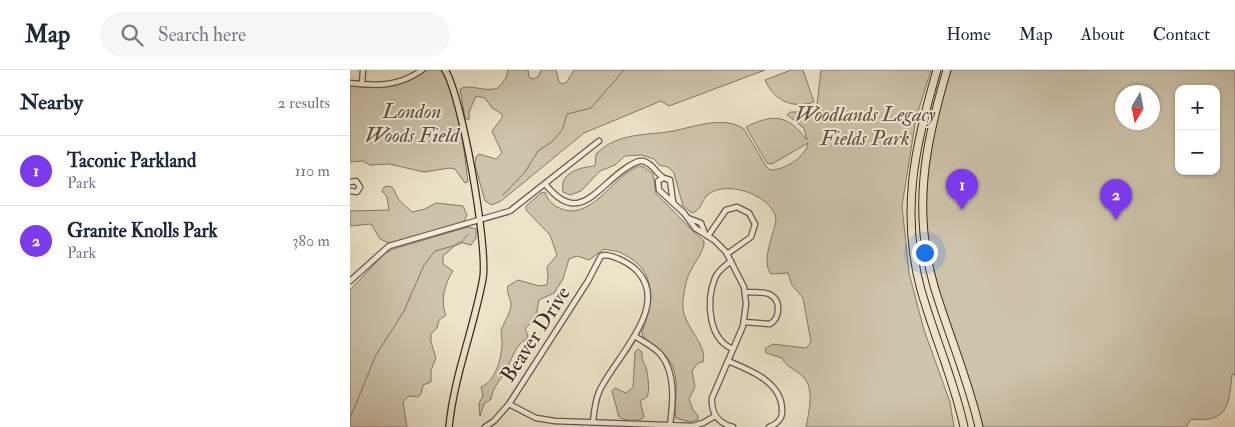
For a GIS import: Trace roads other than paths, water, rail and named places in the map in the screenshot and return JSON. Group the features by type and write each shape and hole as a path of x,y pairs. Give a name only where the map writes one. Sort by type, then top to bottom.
{"highway":[{"path":"937,70 915,151 911,188 911,226 921,287 954,387 964,427"},
{"path":"947,70 930,128 925,158 922,202 924,232 934,286 979,427"}],"main road":[{"path":"445,70 455,92 463,124 484,252 483,278 452,405 449,427"}],"street":[{"path":"362,84 363,70"},
{"path":"350,83 390,85 403,82 422,70"},
{"path":"350,281 389,246 510,211 546,185 599,141"},
{"path":"546,185 561,200 573,204 584,202 636,162 649,164 663,178 670,180 673,202"},
{"path":"663,178 657,184 662,192 688,218 701,223 706,235 727,254 745,292 744,322 714,391 711,408 715,416 733,427"},
{"path":"350,182 356,181 360,187 357,192 350,191"},
{"path":"662,192 671,188"},
{"path":"706,235 726,210 737,207 749,213 755,224 751,237 727,254"},
{"name":"Beaver Drive","path":"485,427 494,421 509,404 588,281 601,256 605,255 629,264 645,283 646,304 635,336"},
{"path":"731,261 715,277 711,311 714,330 719,339 733,349"},
{"path":"744,322 770,324 775,321 779,310 776,300 768,294 745,292"},
{"path":"593,422 599,392 635,336 657,351 668,369 672,384 670,425"},
{"path":"728,361 767,381 779,392 783,413 779,421 769,427"},
{"path":"509,404 536,418 557,421 698,425 715,416"},
{"path":"557,421 557,427"}],"waterway":[{"path":"503,195 525,172 538,151 553,141 562,130 567,114 591,108 624,70"},
{"path":"350,418 376,355 404,311 424,265 435,251 460,244 468,234"}],"place":[{"name":"Taconic Parkland","path":"962,210"},
{"name":"Granite Knolls Park","path":"1116,220"}],"park label":[{"name":"London Woods Field","path":"412,123"},
{"name":"Woodlands Legacy Fields Park","path":"865,126"}]}
